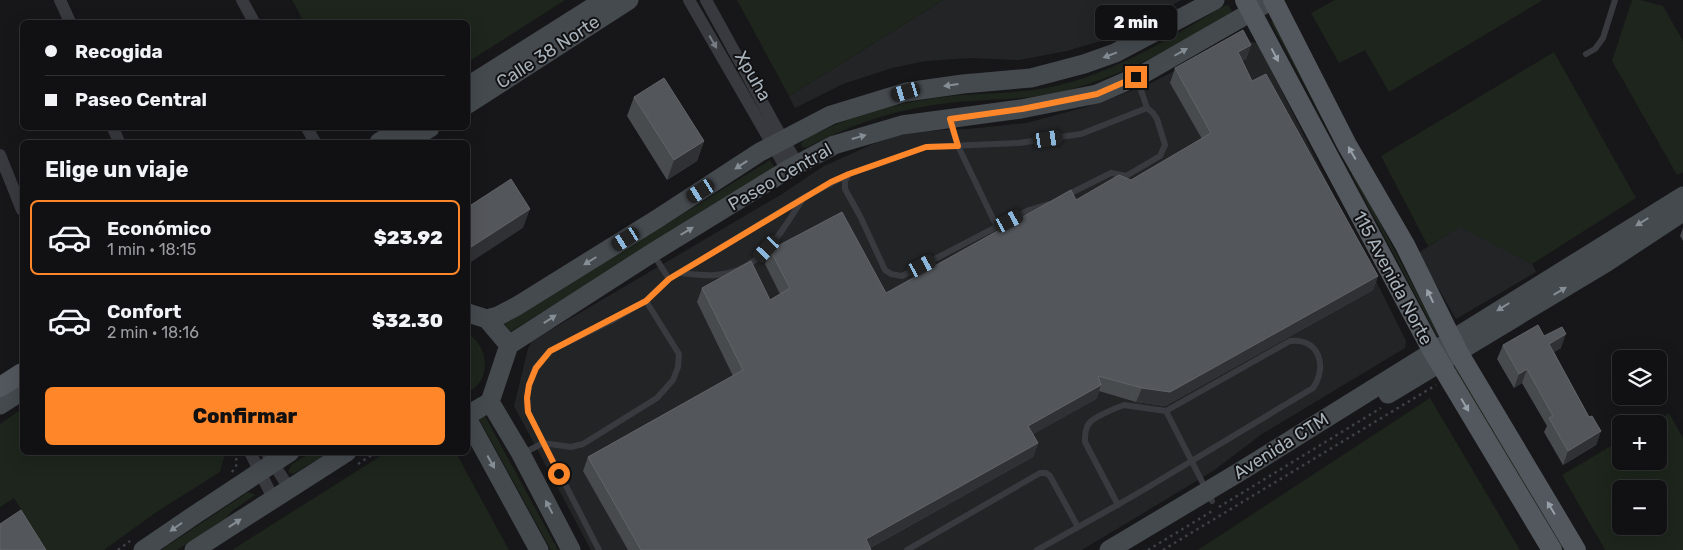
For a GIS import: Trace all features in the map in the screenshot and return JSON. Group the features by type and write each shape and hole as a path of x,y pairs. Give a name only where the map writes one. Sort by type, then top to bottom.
{"main road":[{"name":"Calle 38 Norte","path":"470,85 604,0"},
{"name":"Calle 38 Norte","path":"470,103 629,0"},
{"name":"Paseo Central","path":"487,319 498,316 517,306 778,143 831,115 906,92 962,84 1031,78 1084,64 1115,53 1215,0"},
{"name":"Paseo Central","path":"509,345 652,253 793,167 834,145 902,125 1022,109 1097,94 1136,77 1249,6 1273,0"},
{"name":"115 Avenida Norte","path":"1273,0 1347,145 1405,245 1455,346 1576,550"},
{"name":"115 Avenida Norte","path":"1249,6 1380,255 1440,364 1552,550"},
{"path":"382,140 399,130"},
{"path":"410,140 427,130"},
{"path":"1455,346 1683,196"},
{"path":"1455,346 1607,262 1683,212"},
{"path":"470,314 487,319 509,345 490,402 470,414"},
{"name":"Avenida CTM","path":"1109,550 1209,496 1440,364 1455,346"},
{"path":"0,387 20,374"},
{"path":"0,405 20,391"},
{"path":"490,402 521,454 571,550"},
{"path":"470,424 539,550"},
{"path":"144,550 266,463 283,455"},
{"path":"194,550 342,455"},
{"name":"Avenida CTM","path":"1131,550 1209,496"}],"street":[{"path":"60,0 69,20"},
{"path":"242,0 253,20"},
{"name":"Xpuha","path":"689,0 793,167"},
{"name":"Xpuha","path":"706,0 778,143"},
{"path":"0,155 20,205"},
{"path":"254,455 266,463 289,488"},
{"path":"266,463 273,498"}],"lane":[{"path":"1586,54 1599,45 1603,38 1615,0"},
{"path":"1062,197 1111,172 1126,176 1160,156 1165,145 1157,119 1147,108 1136,77"},
{"path":"599,550 528,412 528,392 536,368 550,351 646,301 669,279 804,198 849,174 926,147 1019,143 1081,134 1147,108"},
{"path":"950,119 958,146 997,227"},
{"path":"849,174 845,181 845,189 886,270 891,274 902,276 1029,210 1054,201"},
{"path":"679,273 716,275 742,268 759,258 776,240 804,198"},
{"path":"652,253 669,279"},
{"path":"521,454 543,443 571,447 583,444 657,398 673,380 678,367 679,354 646,301"},
{"path":"1037,550 1118,505 1313,388 1319,380 1321,371 1321,364 1316,352 1300,340 1290,341 1166,411 1124,406 1118,407 1090,422 1085,434 1085,442 1118,505"},
{"path":"1166,411 1209,496"},
{"path":"907,550 1040,473 1046,473 1050,476 1078,527"}],"path":[{"path":"1163,550 1440,364"},
{"path":"1148,550 1388,403"},
{"path":"236,455 237,464"}],"shaded area":[{"path":"292,0 565,0 470,61 470,20 303,20"},
{"path":"737,0 943,0 789,96"},
{"path":"943,0 1181,0 1138,25 1104,40 1067,51 1019,60 970,58 926,61 892,68 843,84 795,108 789,96"},
{"path":"1335,0 1543,0 1389,92 1365,50 1339,63 1311,13"},
{"path":"1632,0 1640,0 1663,6 1683,41 1683,172 1677,175 1612,61"},
{"path":"1226,5 1232,11 1228,15 1145,61 1101,80 1056,93 1031,97 958,102 898,112 844,130 806,148 802,147 801,144 809,137 842,122 910,102 962,95 1033,90 1079,80 1144,52"},
{"path":"1274,21 1439,335 1437,336 1271,22"},
{"path":"1237,39 1258,43 1406,341 1405,348 1262,434 1213,471 1082,550 591,550 514,406 528,349 532,341 782,194 824,166 889,137 925,131 1026,123 1086,107 1145,86"},
{"path":"1554,52 1636,198 1532,264 1460,227 1428,246 1381,156"},
{"path":"770,160 775,168 510,332 504,323 524,312"},
{"path":"1460,226 1532,264 1536,272 1456,319 1418,253"},
{"path":"470,335 480,347 485,363 481,380 476,387 470,391"},
{"path":"1454,364 1457,366 1564,550 1561,550 1454,368"},
{"path":"1430,398 1520,550 1197,550 1210,542"},
{"path":"20,410 20,455 225,455 220,472 155,513 104,550 46,550 14,498 0,507 0,424"},
{"path":"1669,413 1683,438 1683,550 1605,550 1562,475 1612,445 1612,470 1667,470 1666,415"},
{"path":"485,416 558,550 551,550 479,419"},
{"path":"307,455 325,455 293,474 288,472 292,464"},
{"path":"382,455 457,455 509,550 232,550"},
{"path":"248,492 255,495 232,511 226,518 177,550 161,550"}],"building":[{"path":"1243,30 1251,45 1238,52 1252,81 1266,74 1378,276 1170,392 1142,388 1098,376 1101,385 1028,426 1038,443 866,539 871,550 641,550 588,457 743,370 702,288 751,261 770,300 790,288 770,250 842,212 886,293 1071,190 1076,200 1119,175 1131,180 1211,133 1175,68"},
{"path":"664,78 704,141 674,160 634,97"},
{"path":"511,179 530,209 470,248 470,206"},
{"path":"1538,325 1544,336 1562,327 1566,334 1549,344 1589,417 1592,416 1601,431 1568,451 1549,418 1553,416 1527,369 1519,374 1503,345"},
{"path":"21,510 46,550 0,550 0,524"}],"route":[{"path":"559,474 528,412 527,398 529,385 536,368 550,351 615,319 646,301 669,279 831,182 926,147 958,146 950,119 1022,109 1097,94 1136,77"}]}
